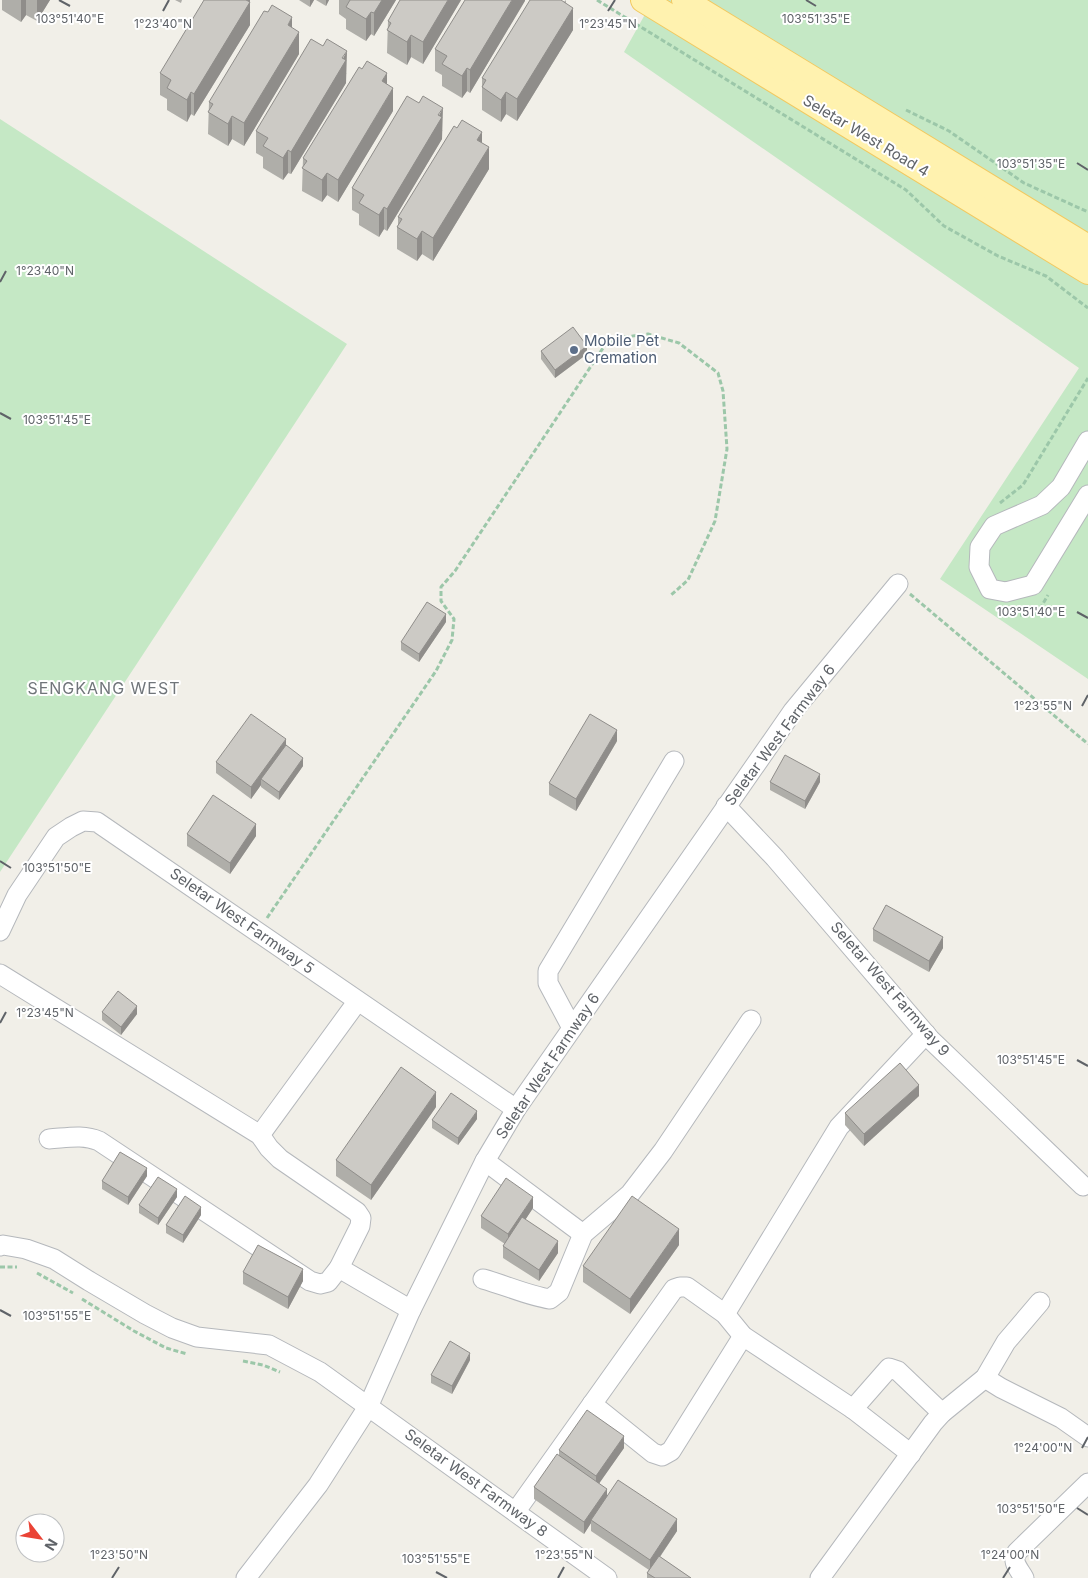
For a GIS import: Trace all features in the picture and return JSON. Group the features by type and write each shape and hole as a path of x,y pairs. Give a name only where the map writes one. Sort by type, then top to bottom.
{"main road":[{"name":"Seletar West Road 4","path":"643,0 1088,272"},
{"name":"Seletar West Road 4","path":"684,0 1088,247"}],"street":[{"path":"1088,441 1061,487 1042,505 994,526 980,547 979,566 990,589 1006,592 1033,585 1088,496"},
{"name":"Seletar West Farmway 6","path":"246,1578 318,1485 368,1407 411,1310 486,1161 516,1109 793,711 898,584"},
{"path":"572,1028 548,983 548,971 674,761"},
{"name":"Seletar West Farmway 9","path":"726,806 776,858 926,1034 1083,1186"},
{"name":"Seletar West Farmway 5","path":"0,932 17,895 56,838 70,827 83,821 97,822 115,832 357,1002 516,1109"},
{"path":"0,974 260,1135 280,1159 357,1212 361,1218 360,1226 339,1268 328,1282 320,1284 310,1281 99,1141 82,1137 49,1139"},
{"path":"260,1135 357,1002"},
{"path":"483,1279 504,1284 542,1298 550,1299 559,1292 583,1234 630,1194 663,1151 751,1020"},
{"path":"725,1314 839,1127 926,1034"},
{"path":"486,1161 583,1234"},
{"name":"Seletar West Farmway 8","path":"0,1246 26,1249 54,1259 145,1314 172,1328 197,1337 269,1345 320,1372 607,1578"},
{"path":"339,1268 411,1310"},
{"path":"516,1511 674,1288 680,1286 687,1287 725,1314 743,1336 853,1409 910,1454"},
{"path":"820,1578 942,1413 985,1378 1006,1342 1040,1302"},
{"path":"592,1404 653,1453 662,1456 671,1451 743,1336"},
{"path":"853,1409 889,1368 898,1371 942,1413"},
{"path":"985,1378 1061,1418 1088,1437"},
{"path":"1024,1578 1014,1562 1017,1552 1088,1483"}],"path":[{"path":"597,0 906,190 944,226 998,256 1046,276 1088,308"},
{"path":"899,107 949,131 1024,183 1088,212"},
{"path":"258,931 436,671 452,640 454,619 441,602 441,587 455,571 605,345 616,338 648,334 680,343 718,373 723,391 727,449 715,521 688,580 670,596"},
{"path":"996,506 1023,485 1088,378"},
{"path":"898,584 1088,744"},
{"path":"1003,608 1018,615 1037,614 1052,588"}],"green space":[{"path":"653,0 1088,0 1088,679 940,579 1079,368 624,52"},
{"path":"0,119 347,344 0,872"}],"building":[{"path":"204,0 246,0 250,2 194,94 191,92 187,100 167,88 171,80 160,73"},
{"path":"350,0 382,0 374,13 371,12 366,19 346,7"},
{"path":"400,0 448,0 423,42 411,35 407,42 387,30 391,23 388,21"},
{"path":"465,0 512,0 470,70 467,68 462,76 442,64 447,56 435,49"},
{"path":"530,0 561,0 573,8 517,99 506,92 501,100 482,87 486,80 482,78"},
{"path":"272,5 292,17 288,25 299,32 244,123 232,116 228,124 208,112 213,104 209,102 264,11 268,12"},
{"path":"311,39 323,46 327,39 347,51 342,58 346,60 291,152 288,150 283,158 263,146 268,138 256,131"},
{"path":"367,61 387,73 382,81 393,88 338,180 327,173 322,180 302,168 307,161 303,158 359,67 362,69"},
{"path":"407,96 419,103 423,96 443,108 438,115 442,117 387,209 384,207 379,215 359,203 364,195 352,188"},
{"path":"462,120 482,132 477,140 489,147 433,238 422,231 417,239 397,227 402,219 398,217 454,126 457,128"},
{"path":"573,327 587,346 555,370 541,351"},
{"path":"427,602 446,614 419,654 401,642"},
{"path":"251,714 286,739 251,787 216,762"},
{"path":"590,714 617,730 576,799 549,783"},
{"path":"286,745 303,758 279,792 261,779"},
{"path":"785,755 820,774 805,801 770,782"},
{"path":"213,795 256,824 230,863 187,834"},
{"path":"886,905 943,937 929,961 873,929"},
{"path":"118,991 137,1006 121,1027 102,1012"},
{"path":"900,1063 919,1085 864,1134 845,1113"},
{"path":"401,1067 436,1092 371,1185 336,1160"},
{"path":"451,1093 477,1111 458,1138 432,1120"},
{"path":"120,1152 147,1168 128,1197 102,1181"},
{"path":"158,1177 177,1189 158,1218 139,1205"},
{"path":"506,1178 533,1197 508,1234 481,1216"},
{"path":"185,1196 201,1207 183,1235 166,1225"},
{"path":"632,1196 679,1229 630,1299 583,1266"},
{"path":"522,1217 558,1241 539,1270 503,1246"},
{"path":"258,1245 303,1269 288,1297 243,1272"},
{"path":"450,1341 470,1353 452,1386 431,1375"},
{"path":"587,1410 624,1436 596,1476 559,1450"},
{"path":"557,1454 607,1489 584,1522 534,1487"},
{"path":"618,1480 677,1519 650,1560 591,1520"},
{"path":"659,1556 691,1578 655,1578 647,1573"}],"place":[{"name":"Mobile Pet Cremation","path":"574,350"}],"district":[{"name":"SENGKANG WEST","path":"104,688"}]}
